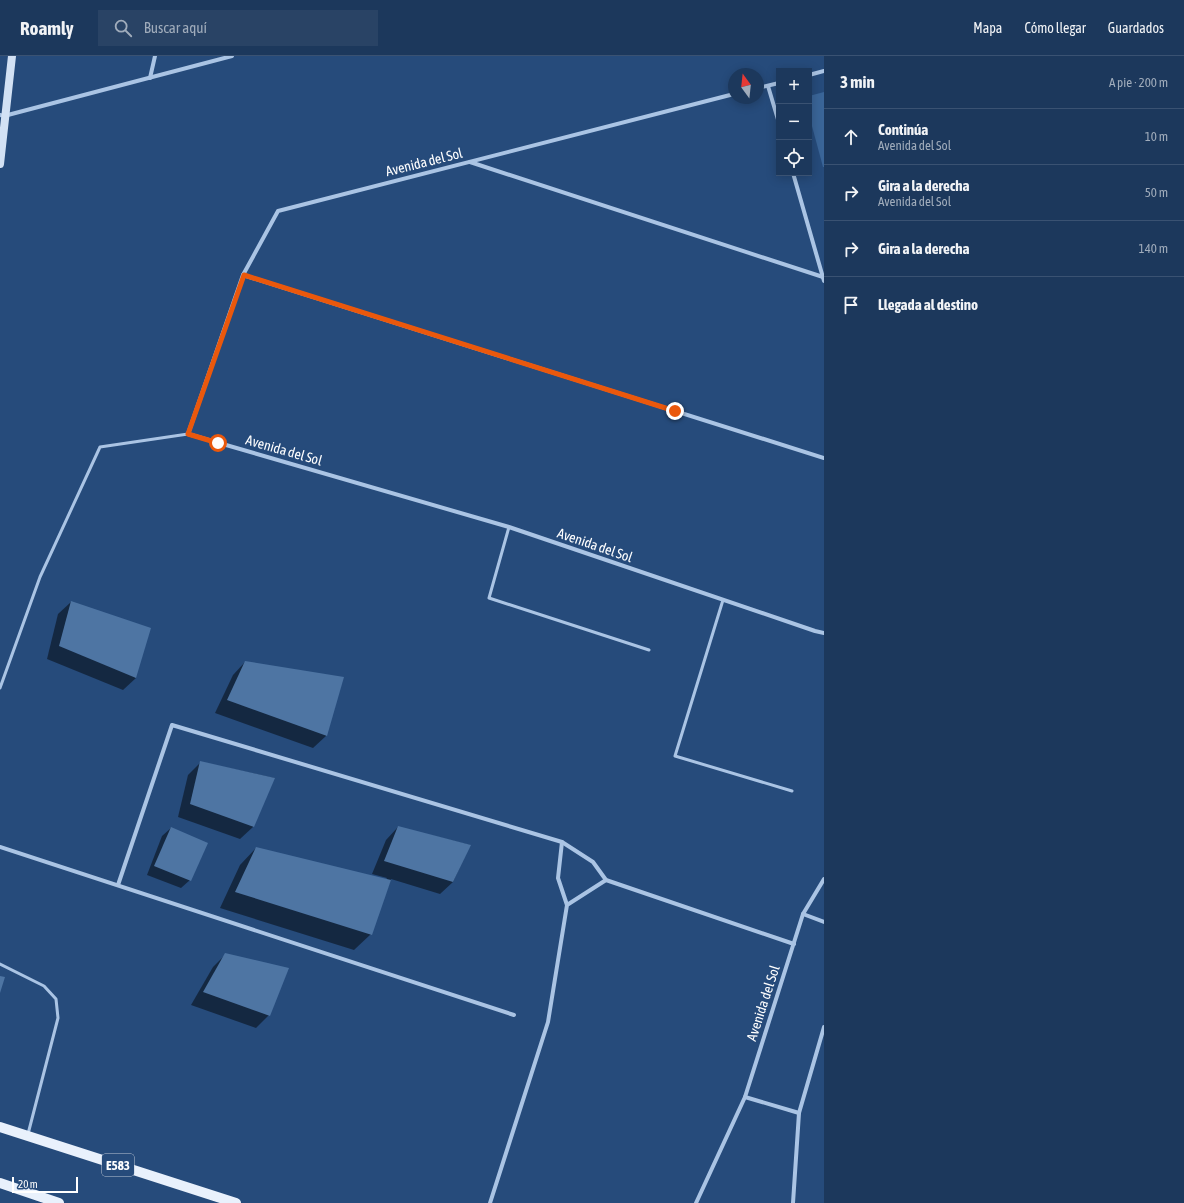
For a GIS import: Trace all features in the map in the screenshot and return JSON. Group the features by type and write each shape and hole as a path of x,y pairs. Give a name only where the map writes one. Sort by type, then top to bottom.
{"main road":[{"name":"E583","path":"0,1127 236,1203"},
{"path":"0,1183 60,1203"}],"street":[{"path":"0,164 2,116 12,56"},
{"path":"150,78 155,56"},
{"path":"2,116 232,56"},
{"path":"812,74 824,71"},
{"path":"764,87 776,84"},
{"path":"768,86 776,113"},
{"name":"Avenida del Sol","path":"728,96 278,211 244,275 188,434 509,527 816,632 824,633"},
{"path":"470,162 824,279"},
{"path":"794,176 824,279"},
{"path":"244,275 824,458"},
{"path":"118,885 172,725 562,842 593,862 606,880 794,944"},
{"path":"490,1203 548,1022 567,905 558,878 562,842"},
{"path":"0,848 118,885 514,1015"},
{"path":"567,905 606,880"},
{"name":"Avenida del Sol","path":"696,1203 745,1098 803,914 824,880"},
{"path":"803,914 824,922"},
{"path":"793,1203 799,1113 824,1027"},
{"path":"745,1098 799,1113"}],"lane":[{"path":"0,688 40,577 100,446 188,434"},
{"path":"509,527 489,598 648,650"},
{"path":"723,600 675,756 792,791"},
{"path":"0,964 44,986 56,999 58,1018 28,1136"}],"shaded area":[{"path":"824,92 824,167 812,126 812,95"}],"building":[{"path":"71,601 151,628 136,678 59,646"},
{"path":"245,661 344,677 327,736 227,700"},
{"path":"200,761 275,778 254,827 190,804"},
{"path":"398,826 471,845 453,882 384,861"},
{"path":"171,827 208,843 191,881 154,866"},
{"path":"256,847 391,880 372,935 235,892"},
{"path":"225,953 289,968 270,1016 203,992"},
{"path":"0,976 5,977 0,993"}],"route":[{"path":"218,443 188,434 244,275 675,411"}]}
